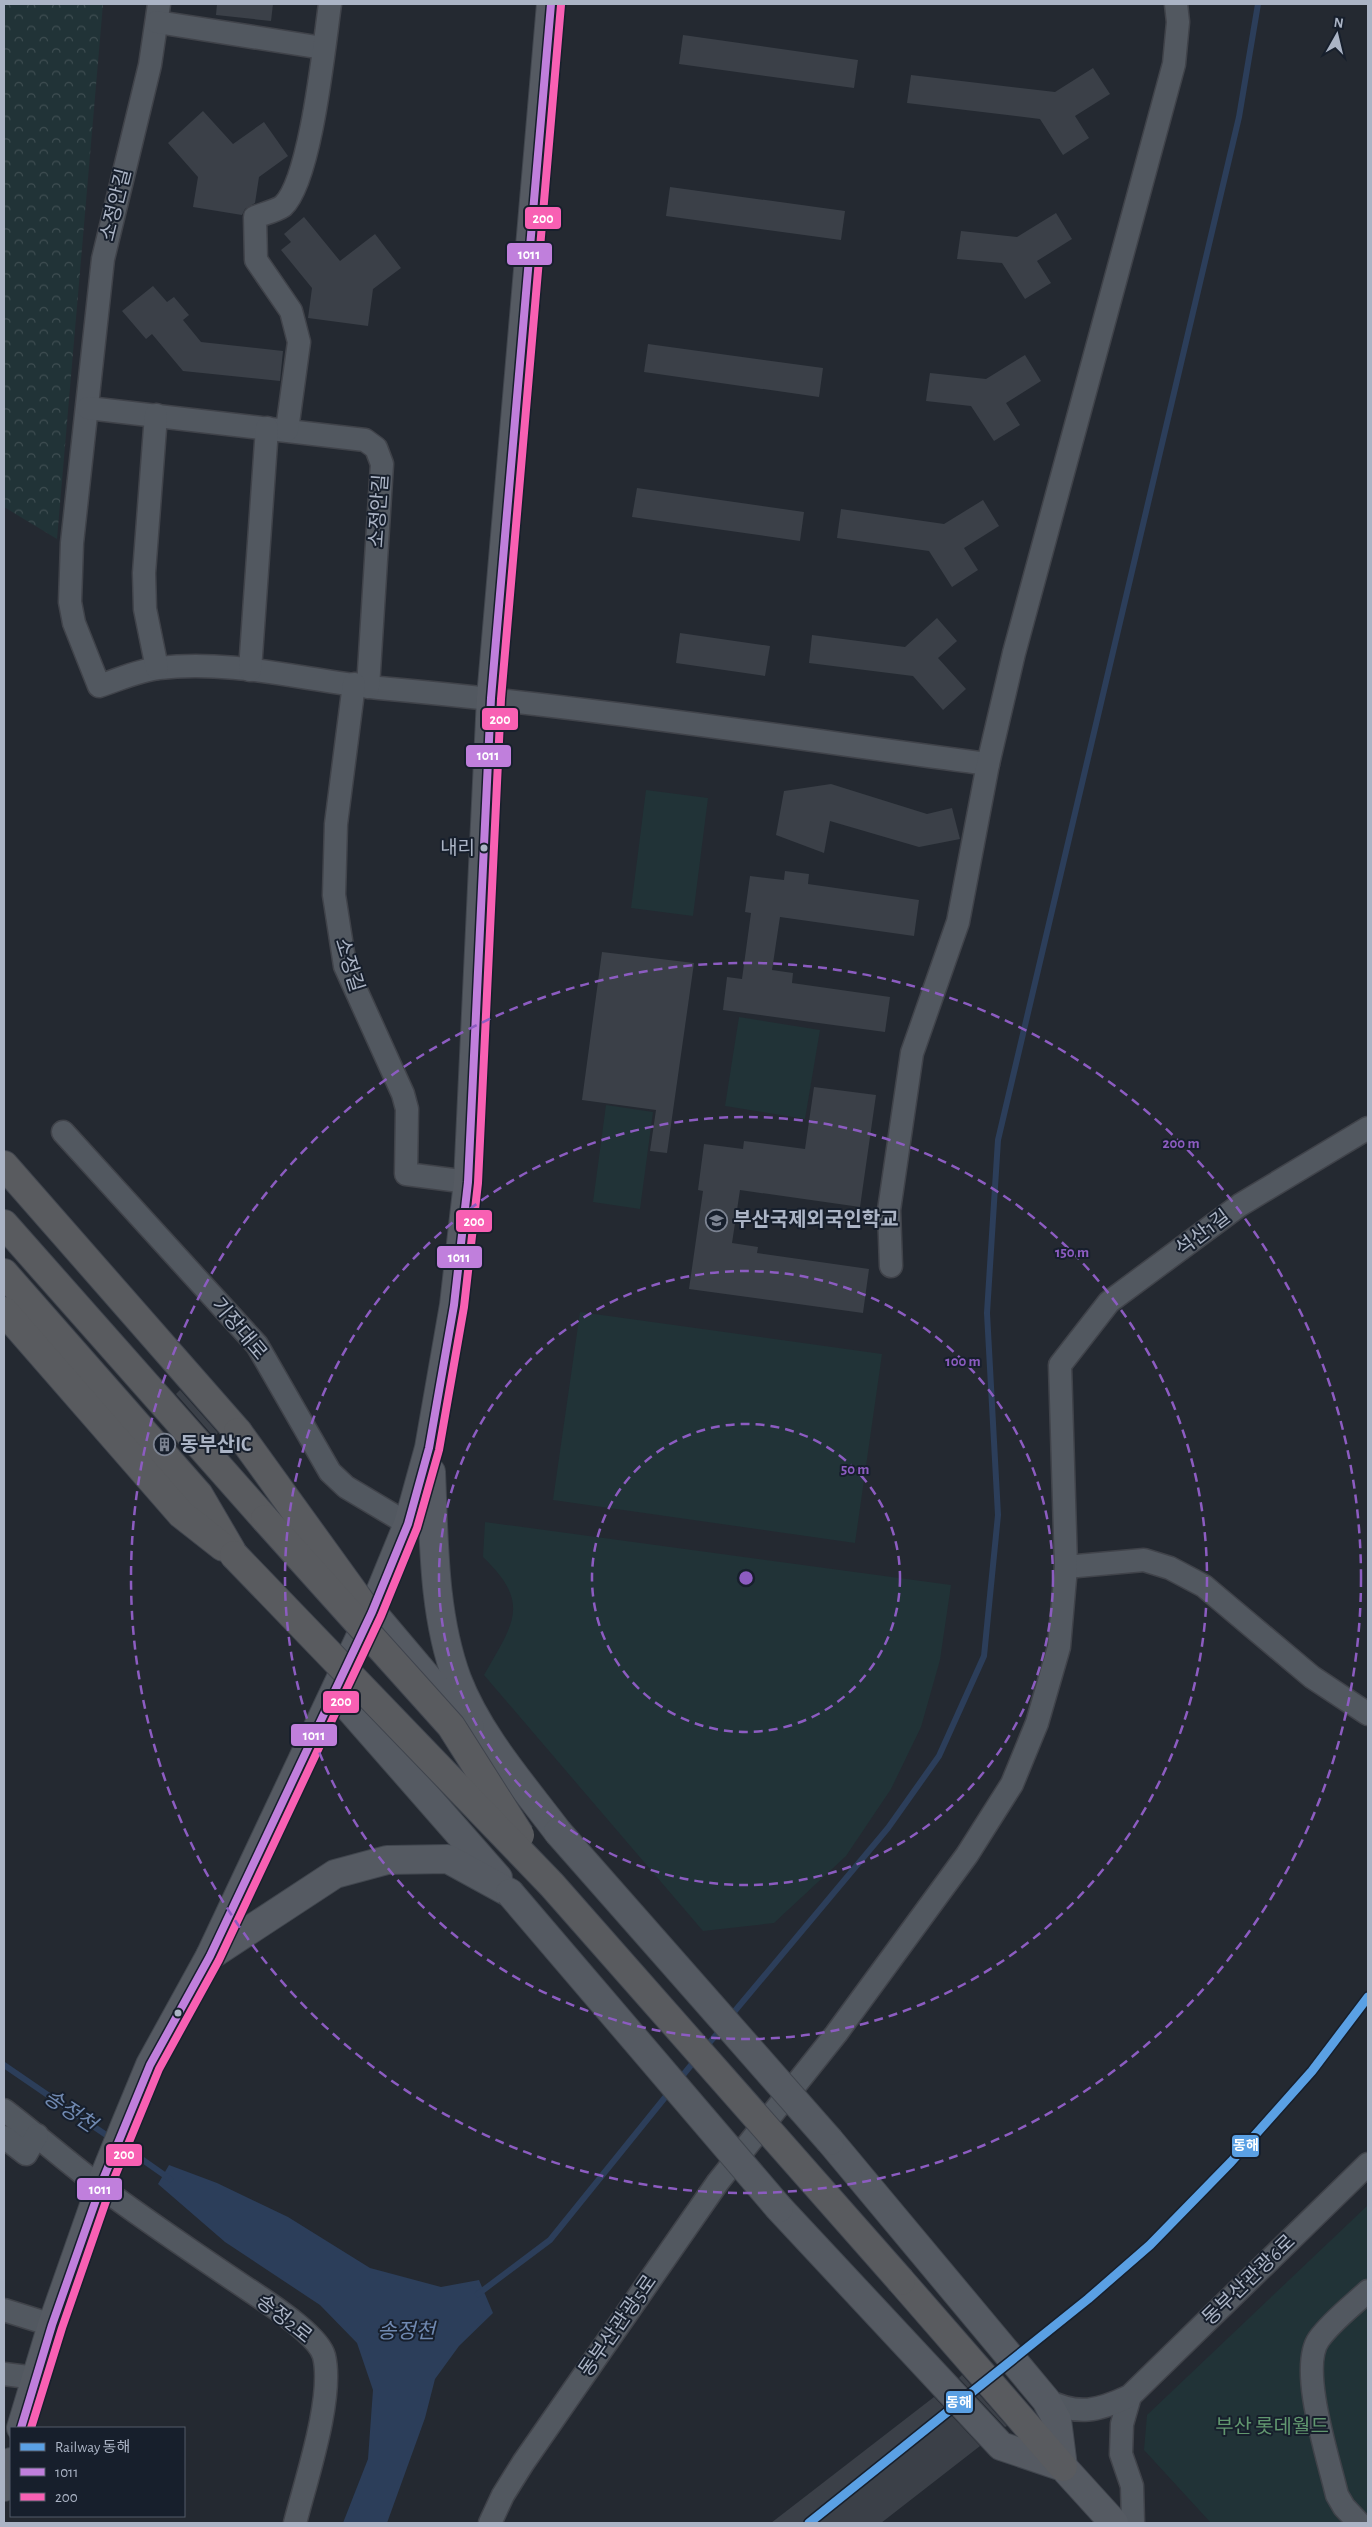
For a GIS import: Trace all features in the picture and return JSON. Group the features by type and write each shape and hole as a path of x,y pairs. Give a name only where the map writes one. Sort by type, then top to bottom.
{"highway":[{"path":"4,1165 238,1432 451,1726 552,1885"},
{"path":"4,1224 451,1726"},
{"path":"4,1272 198,1494 234,1555"},
{"path":"4,1311 181,1514 234,1555 552,1885 1063,2467"}],"main road":[{"path":"21,2427 52,2325 102,2182 150,2065 210,1956 336,1693 408,1524 429,1448 454,1304 468,1182 492,698 551,4"},
{"path":"429,1448 435,1557 442,1624 458,1680 489,1741 558,1832"},
{"path":"372,1612 558,1832 830,2141 1046,2400 1057,2420 1063,2467"},
{"path":"336,1693 779,2208 1002,2446 1063,2467 1114,2523"},
{"path":"210,1956 335,1874 387,1860 448,1858 510,1893"},
{"path":"4,2487 10,2466"}],"street":[{"path":"250,670 277,429 300,342 291,311 256,260 254,217 282,206 294,189 305,159 330,4"},
{"path":"890,1266 889,1210 912,1053 958,922 988,764 1014,653 1174,64 1178,22 1176,4"},
{"path":"158,13 323,48"},
{"name":"소정안길","path":"158,13 150,65 103,259 70,573 70,602 74,623 99,686 157,668 201,665 361,685 492,698 988,764"},
{"name":"소정안길","path":"88,408 365,440 376,448 382,464 361,685"},
{"path":"156,415 144,573 145,609 157,668"},
{"name":"소정길","path":"361,685 334,854 334,895 345,966 403,1094 408,1128 406,1174 468,1182"},
{"name":"석산1길","path":"1060,1365 1109,1302 1240,1206 1368,1128"},
{"name":"기장대로","path":"63,1132 257,1345 330,1472 346,1487 408,1524"},
{"name":"동부산관광5로","path":"490,2523 503,2494 523,2463 718,2182 836,2034 962,1862 1012,1784 1037,1723 1059,1648 1066,1567 1060,1365"},
{"path":"1066,1567 1144,1560 1170,1568 1204,1586 1312,1677 1368,1714"},
{"name":"송정2로","path":"4,2110 102,2182 200,2258 286,2315 308,2335 324,2354 328,2378 324,2408 295,2523"},
{"path":"4,2137 26,2154 37,2135"},
{"name":"동부산관광6로","path":"1046,2400 1061,2407 1078,2411 1102,2408 1130,2396 1368,2164"},
{"path":"1359,2523 1344,2507 1337,2495 1311,2378 1312,2358 1318,2340 1368,2291"},
{"path":"4,2310 52,2325"},
{"path":"4,2374 36,2378"},
{"name":"동부산관광6로","path":"1130,2396 1122,2424 1120,2454 1132,2486 1133,2523"}],"green space":[{"path":"4,4 103,4 57,539 4,507"},
{"path":"646,790 708,798 693,916 631,908"},
{"path":"739,1017 820,1030 805,1119 725,1106"},
{"path":"606,1105 653,1112 640,1209 593,1202"},
{"path":"580,1312 882,1354 855,1543 553,1500"},
{"path":"485,1522 951,1585 940,1660 921,1727 891,1789 846,1856 774,1923 703,1931 484,1675 503,1641 513,1614 508,1588 498,1573 483,1557"},
{"name":"부산 롯데월드","path":"1368,2205 1368,2523 1211,2523 1144,2450 1147,2415"}],"water":[{"name":"송정천","path":"169,2165 217,2183 288,2217 370,2268 441,2287 479,2280 493,2313 459,2346 435,2379 425,2418 387,2523 343,2523 368,2459 373,2390 357,2343 320,2305 225,2242 158,2184"}],"building":[{"path":"217,4 273,4 271,21 216,15"},
{"path":"683,35 858,60 854,88 679,64"},
{"path":"1093,68 1110,94 1075,116 1089,138 1063,155 1040,119 907,103 911,75 1055,92"},
{"path":"203,111 233,144 264,122 288,156 259,177 255,203 245,209 242,215 193,207 198,177 168,143"},
{"path":"670,187 845,211 841,240 666,216"},
{"path":"1056,213 1072,239 1037,261 1051,283 1025,299 1002,263 957,259 961,231 1017,237"},
{"path":"304,217 340,261 375,234 401,268 373,289 368,326 308,318 312,288 281,250 291,242 284,234"},
{"path":"153,286 167,302 174,297 189,315 183,320 201,342 283,351 280,381 183,371 152,334 146,339 122,311"},
{"path":"648,344 823,368 819,397 644,372"},
{"path":"1025,355 1041,381 1006,403 1020,425 994,441 971,406 926,401 930,373 986,379"},
{"path":"637,488 804,512 800,541 632,517"},
{"path":"983,500 999,526 964,548 978,570 952,587 929,551 837,538 841,509 944,524"},
{"path":"937,618 957,641 938,658 966,689 943,710 913,676 809,663 812,635 905,647"},
{"path":"680,633 770,646 765,676 676,663"},
{"path":"831,784 927,814 952,808 960,839 919,847 830,821 824,853 776,835 784,791"},
{"path":"785,871 809,874 808,884 919,900 914,936 780,917 772,970 793,973 792,983 890,997 885,1032 723,1010 727,977 742,979 751,913 745,912 750,876 784,880"},
{"path":"602,952 694,963 667,1153 650,1151 656,1110 582,1100"},
{"path":"814,1087 876,1095 860,1207 740,1190 732,1243 758,1247 757,1253 869,1269 863,1313 689,1289 703,1191 698,1190 704,1144 743,1149 744,1141 805,1149"},
{"path":"180,1390 218,1433 214,1437 176,1394"},
{"path":"962,2375 1007,2426 1005,2427 959,2378"},
{"path":"934,2397 980,2446 881,2523 771,2523"}],"waterway":[{"path":"729,2018 888,1828 939,1756 984,1656 998,1515 987,1313 998,1140 1239,117 1258,4"},
{"path":"704,2049 722,2028"},
{"path":"679,2080 696,2059"},
{"name":"송정천","path":"4,2065 112,2139"},
{"path":"478,2294 550,2240 671,2090"},
{"name":"송정천","path":"123,2146 170,2179"}],"rail line":[{"name":"동해","path":"809,2523 1088,2299 1150,2245 1231,2162 1312,2071 1368,1997"}],"transit line":[{"name":"1011","path":"21,2427 52,2325 104,2177 150,2065 210,1956 372,1612 408,1524 429,1448 454,1305 468,1182 491,698 551,4"},
{"name":"200","path":"31,2427 62,2328 113,2181 159,2069 219,1960 381,1616 417,1528 439,1450 464,1307 478,1183 501,699 561,5"}],"place":[{"name":"내리","path":"484,848"},
{"name":"부산국제외국인학교","path":"717,1220"},
{"name":"동부산IC","path":"164,1445"}]}
